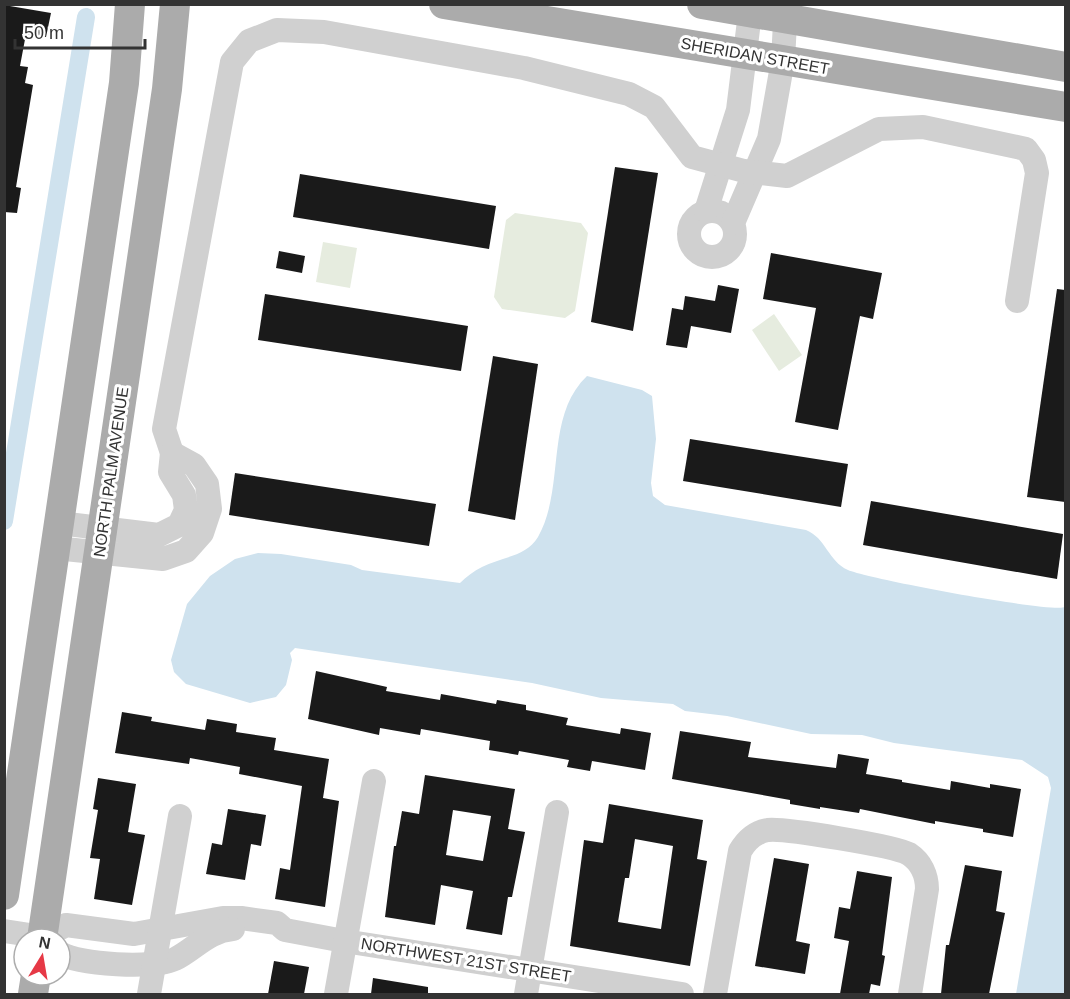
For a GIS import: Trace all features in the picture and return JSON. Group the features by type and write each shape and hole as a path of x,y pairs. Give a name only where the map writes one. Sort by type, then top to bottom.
{"main road":[{"path":"4,895 124,83 130,4"},
{"name":"NORTH PALM AVENUE","path":"50,927 101,540 167,89 175,4"},
{"name":"SHERIDAN STREET","path":"444,4 1065,107"},
{"path":"702,4 750,13 784,11 1065,67"}],"street":[{"path":"733,223 753,172 770,139 783,60 784,11"},
{"path":"706,211 725,214 733,223 736,233 731,248 720,256 702,255 690,242 689,227 694,219 706,211 738,110 750,13"},
{"path":"57,536 101,540 163,559 186,551 202,533 210,509 207,484 194,465 172,453 164,429 232,62 249,41 277,30 324,32 525,68 629,94 654,107 692,157 753,172 787,176 879,129 923,127 1026,149 1034,160 1037,173 1017,301"},
{"path":"336,994 374,781"},
{"path":"526,994 557,812"},
{"path":"149,994 180,816"},
{"path":"715,994 737,859 743,845 753,836 775,830 893,848 907,853 920,864 926,878 927,889 910,994"},
{"name":"NORTHWEST 21ST STREET","path":"64,927 66,925 127,933 159,931 223,918 241,918 277,923 285,930"},
{"name":"NORTHWEST 21ST STREET","path":"72,949 122,965 153,966 177,958 210,935 224,929 239,928 274,933 285,930 682,994"},
{"path":"122,965 127,933"}],"shaded area":[{"path":"515,213 581,223 588,233 575,311 565,318 502,309 494,297 506,220"},
{"path":"323,242 357,248 350,288 316,282"},
{"path":"774,314 802,355 779,371 752,330"}],"water":[{"path":"587,376 642,390 652,396 656,439 651,483 653,496 665,505 806,530 818,538 841,566 862,574 995,600 1052,608 1065,607 1065,994 1016,994 1051,788 1048,777 1022,760 894,743 862,735 811,734 727,716 685,711 673,704 601,698 532,683 295,648 290,653 292,660 286,685 276,697 250,703 186,684 174,672 171,660 187,604 210,576 235,559 258,553 281,554 351,565 362,570 460,583 482,567 527,549 538,537 546,517 565,411 574,393"}],"building":[{"path":"4,5 51,13 46,37 26,34 20,66 28,67 25,83 33,85 16,187 21,188 17,213 4,212"},
{"path":"615,167 658,173 633,331 591,322"},
{"path":"300,174 496,206 489,249 293,217"},
{"path":"279,251 305,256 302,273 276,268"},
{"path":"771,253 882,273 873,319 860,316 838,430 795,422 816,308 763,299"},
{"path":"718,285 739,289 731,333 691,326 687,348 666,345 672,308 683,310 685,296 715,301"},
{"path":"1057,289 1065,290 1065,502 1027,497"},
{"path":"265,294 468,326 461,371 258,340"},
{"path":"493,356 538,364 515,520 468,511"},
{"path":"690,439 848,464 841,507 683,481"},
{"path":"235,473 436,504 429,546 229,515"},
{"path":"871,501 1063,534 1057,579 863,545"},
{"path":"316,671 387,687 386,691 440,700 441,694 496,704 497,700 526,705 526,710 568,718 566,725 620,734 621,728 651,733 645,770 592,761 590,771 567,767 569,760 519,751 518,755 489,750 490,741 421,729 420,735 380,728 379,735 308,719"},
{"path":"122,712 152,717 151,721 205,730 207,719 237,724 236,732 276,738 274,750 329,759 323,798 339,801 325,907 275,899 280,868 290,870 302,786 239,774 240,767 190,758 189,764 115,753"},
{"path":"680,731 751,742 748,757 836,768 838,754 869,759 866,774 902,780 902,782 950,790 951,781 990,788 990,784 1021,789 1013,837 983,832 983,829 935,821 935,824 860,809 859,813 790,804 790,800 672,779"},
{"path":"425,775 515,789 508,829 525,832 512,897 508,897 502,935 466,929 473,891 441,885 435,925 385,917 394,846 396,846 402,811 419,814","holes":["453,810 491,816 483,861 446,855"]},
{"path":"98,778 136,784 128,832 145,835 132,905 94,899 100,859 90,858 98,810 93,809"},
{"path":"609,804 703,820 697,859 707,861 690,966 570,946 584,840 603,843","holes":["635,839 673,846 661,929 618,922 625,878 629,878"]},
{"path":"228,809 266,815 261,846 251,844 245,880 206,874 212,843 222,845"},
{"path":"774,858 809,864 796,941 810,944 805,974 755,966"},
{"path":"965,865 1002,871 996,911 1005,913 989,994 941,994 946,945 949,945"},
{"path":"857,871 892,877 882,955 885,956 880,986 871,984 869,994 840,994 849,941 834,938 839,907 850,909"},
{"path":"274,961 309,967 304,994 268,994"},
{"path":"373,978 428,987 428,994 371,994"}],"waterway":[{"path":"4,521 86,17"}]}
